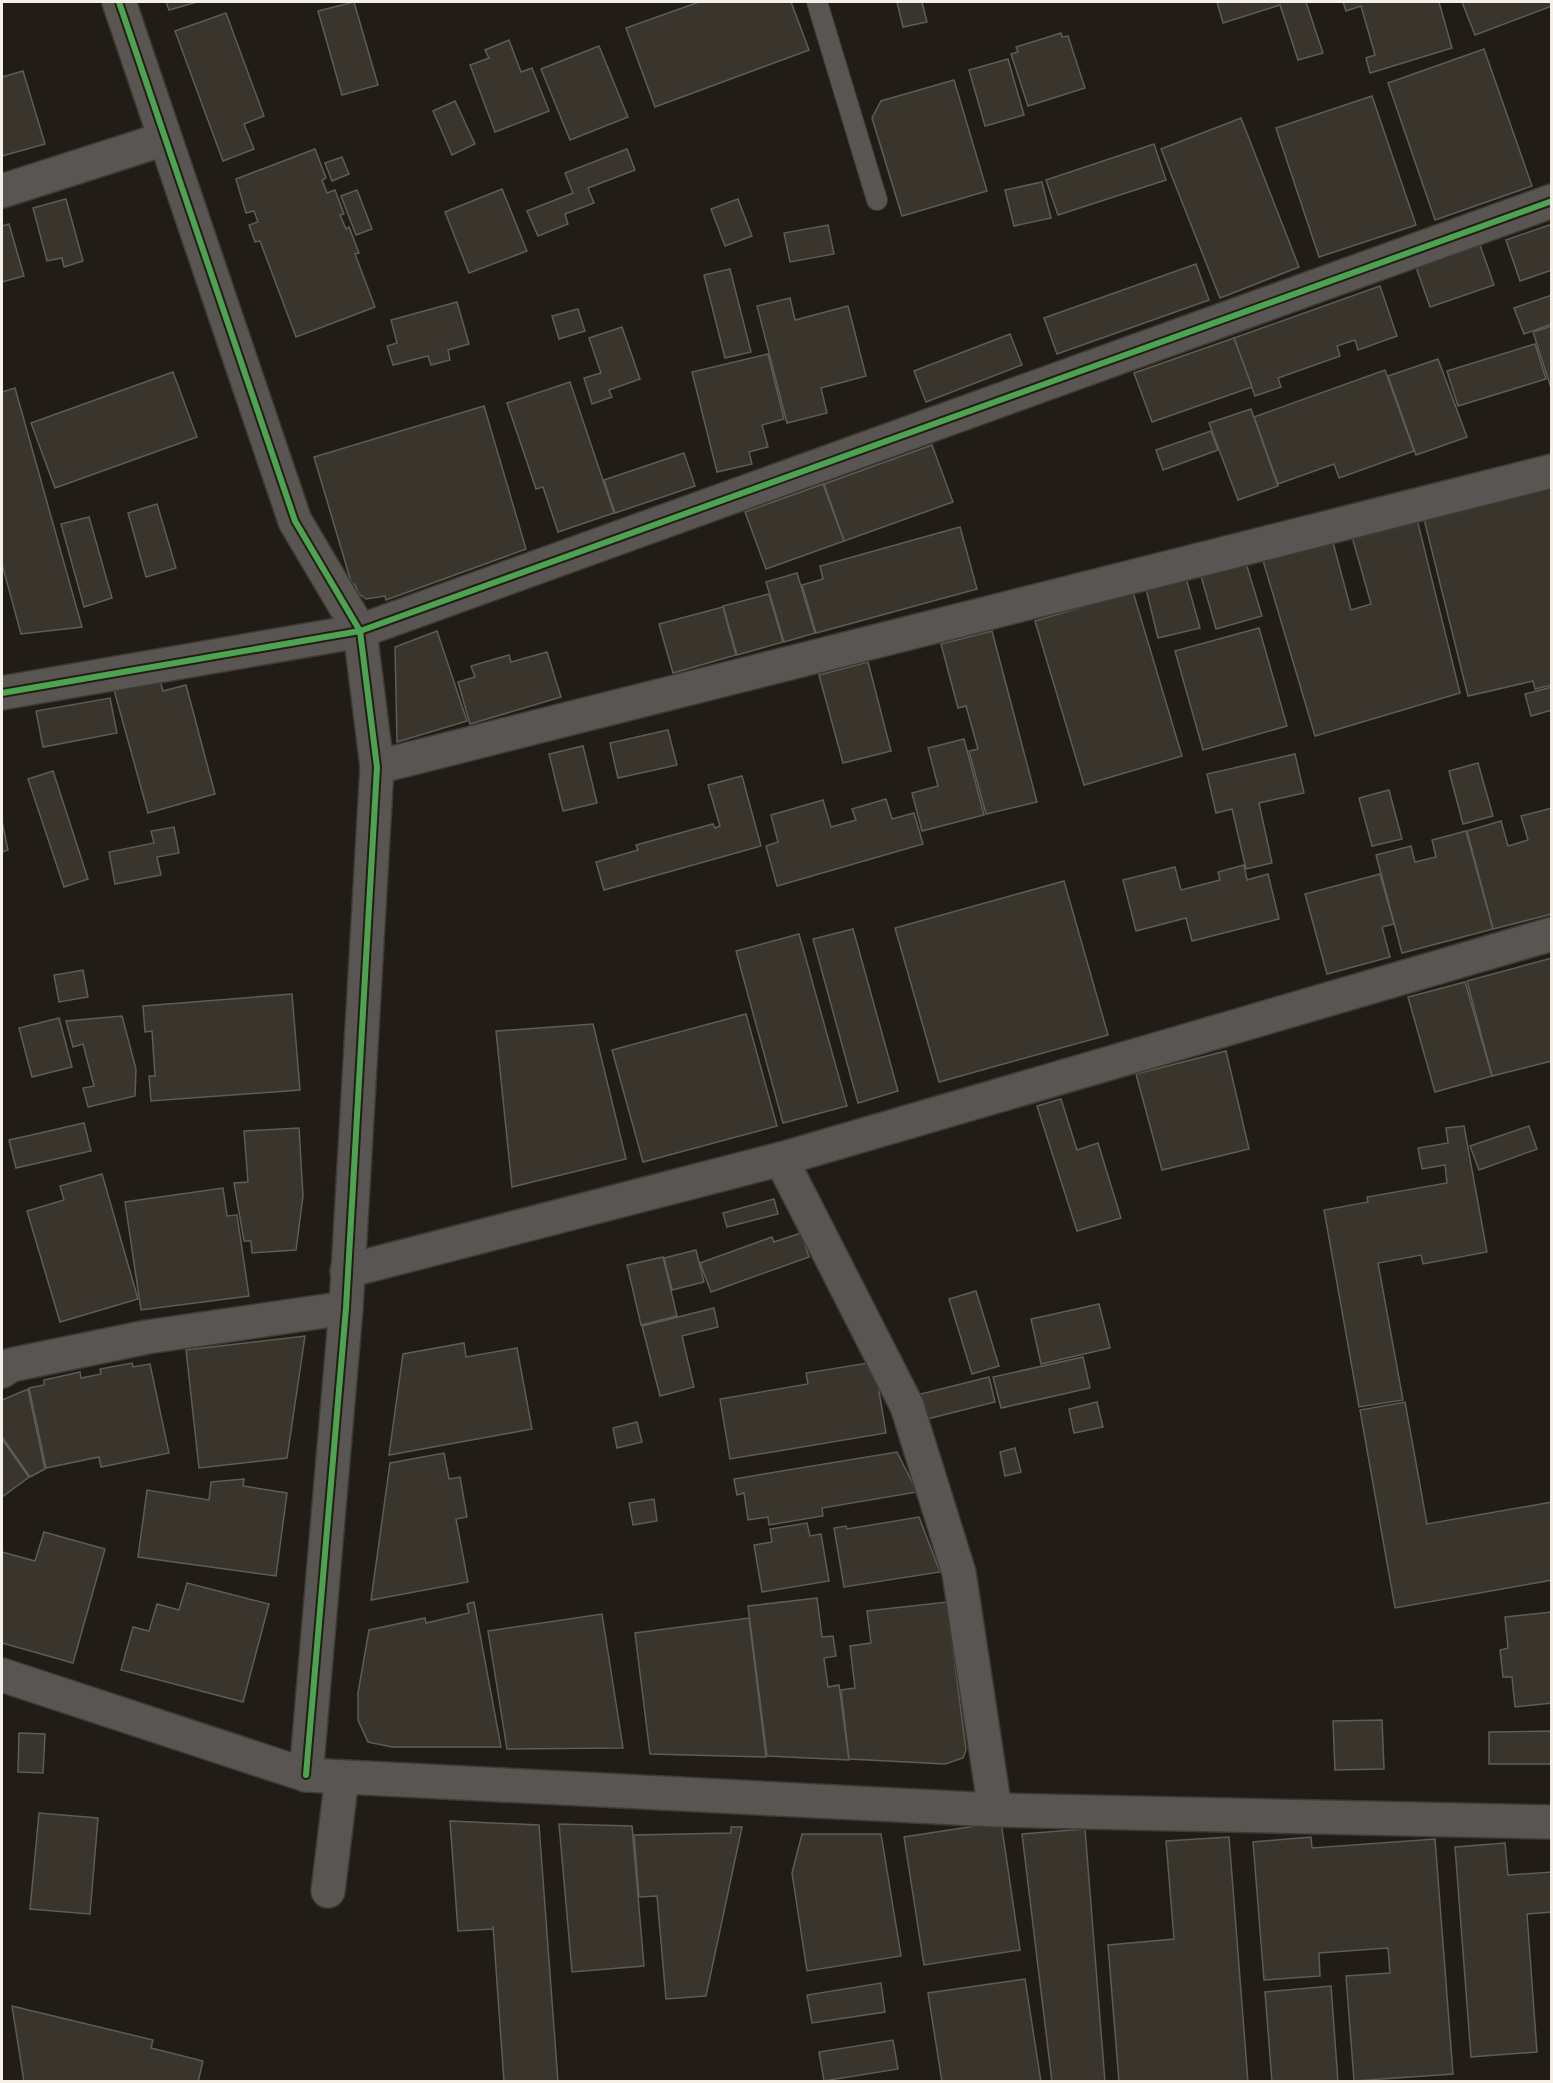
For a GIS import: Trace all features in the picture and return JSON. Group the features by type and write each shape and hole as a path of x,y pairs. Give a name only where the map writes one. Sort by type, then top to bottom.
{"street":[{"path":"119,2 295,521 360,631 377,767 346,1308 306,1775"},
{"path":"2,191 164,139"},
{"path":"2,693 360,631 1551,201"},
{"path":"377,767 1551,471"},
{"path":"347,1271 781,1159 1551,934"},
{"path":"781,1159 907,1406 959,1573 995,1810"},
{"path":"2,1371 11,1365 147,1337 346,1308"},
{"path":"2,1675 306,1775 995,1810 1551,1822"},
{"path":"328,1891 342,1777"}],"lane":[{"path":"817,2 877,200"}],"building":[{"path":"166,2 197,2 169,10"},
{"path":"354,2 378,85 342,95 318,11"},
{"path":"699,2 791,2 809,50 655,107 626,28"},
{"path":"897,2 922,2 927,22 903,27"},
{"path":"1217,2 1306,2 1323,53 1298,60 1280,5 1223,23"},
{"path":"1343,2 1439,2 1452,48 1370,73 1366,58 1375,55 1361,6 1346,11"},
{"path":"1462,2 1552,2 1552,6 1475,35"},
{"path":"226,13 264,116 244,124 254,149 223,161 175,31"},
{"path":"1061,33 1062,37 1068,36 1085,88 1028,106 1011,54 1018,52 1016,47"},
{"path":"509,40 521,72 532,68 549,111 495,132 470,65 489,58 485,50"},
{"path":"599,46 628,117 570,140 541,69"},
{"path":"1484,49 1532,186 1435,220 1388,83"},
{"path":"1008,59 1024,115 985,126 969,70"},
{"path":"23,71 45,144 2,156 2,77"},
{"path":"954,80 987,191 902,216 872,118 881,101"},
{"path":"1372,96 1416,225 1319,257 1276,128"},
{"path":"455,101 475,144 452,155 433,111"},
{"path":"1241,118 1299,267 1220,298 1161,149"},
{"path":"1154,144 1166,180 1058,215 1046,180"},
{"path":"315,149 326,178 322,180 327,193 335,190 344,214 340,215 346,229 349,227 359,253 355,254 375,307 296,337 260,241 255,242 249,225 258,222 254,211 246,213 236,179"},
{"path":"627,149 635,170 588,188 594,203 565,214 568,224 538,236 527,211 573,193 565,173"},
{"path":"342,157 349,174 332,181 325,163"},
{"path":"1042,182 1051,218 1014,226 1005,190"},
{"path":"502,189 527,251 469,273 445,212"},
{"path":"357,190 372,229 356,235 341,196"},
{"path":"66,199 83,261 64,267 62,258 47,261 33,208"},
{"path":"738,199 752,236 725,246 711,209"},
{"path":"9,224 24,276 2,282 2,226"},
{"path":"1552,224 1552,270 1520,281 1506,240"},
{"path":"828,225 834,254 790,262 784,233"},
{"path":"1480,245 1494,285 1430,307 1416,267"},
{"path":"1196,264 1209,300 1057,354 1044,318"},
{"path":"730,269 751,352 725,358 704,275"},
{"path":"1380,286 1397,336 1358,350 1355,340 1337,346 1340,356 1278,378 1281,387 1255,396 1234,338"},
{"path":"1552,295 1552,324 1524,334 1514,308"},
{"path":"790,298 795,320 848,306 866,376 821,388 827,413 787,423 757,306"},
{"path":"457,302 469,344 448,350 450,360 431,365 428,356 393,365 387,346 397,343 391,320"},
{"path":"578,309 585,331 559,339 552,316"},
{"path":"1552,326 1552,391 1533,332"},
{"path":"622,327 640,379 609,390 612,397 592,404 584,378 601,373 589,338"},
{"path":"1010,334 1022,365 926,402 914,371"},
{"path":"1234,338 1252,387 1152,422 1134,373"},
{"path":"1535,344 1546,379 1458,406 1447,371"},
{"path":"768,354 784,419 762,425 768,447 749,452 752,464 717,472 692,372"},
{"path":"1438,359 1467,437 1416,455 1388,376"},
{"path":"1385,370 1414,451 1339,478 1334,464 1278,484 1254,417"},
{"path":"173,372 197,437 55,488 31,423"},
{"path":"570,382 614,513 558,532 543,487 536,489 507,403"},
{"path":"15,388 82,627 21,634 2,564 2,392"},
{"path":"484,406 526,549 386,600 385,596 366,599 358,593 355,584 352,585 314,457"},
{"path":"1251,409 1278,486 1238,500 1209,423"},
{"path":"1211,431 1218,450 1163,470 1156,450"},
{"path":"932,445 953,502 844,541 824,484"},
{"path":"684,453 695,486 615,513 604,480"},
{"path":"1552,480 1552,685 1535,689 1533,681 1468,696 1422,511"},
{"path":"823,484 844,541 766,569 745,512"},
{"path":"157,504 176,568 146,577 128,513"},
{"path":"1415,511 1460,693 1315,736 1259,547 1330,531 1351,610 1371,604 1349,526"},
{"path":"89,517 112,598 84,607 61,524"},
{"path":"960,527 977,589 816,633 802,585 823,579 820,566"},
{"path":"1246,563 1262,616 1216,629 1201,576"},
{"path":"797,573 815,633 784,642 766,582"},
{"path":"1186,578 1200,628 1158,638 1146,589"},
{"path":"1133,592 1182,756 1084,785 1035,621"},
{"path":"769,594 783,642 737,655 723,606"},
{"path":"723,607 736,655 673,673 659,624"},
{"path":"1259,628 1287,726 1203,750 1175,651"},
{"path":"437,631 467,721 397,742 395,647"},
{"path":"992,631 1037,802 986,814 969,751 978,749 966,706 958,708 941,644"},
{"path":"547,652 561,697 470,724 458,682 475,677 471,666 509,655 511,662"},
{"path":"868,662 891,751 843,763 819,675"},
{"path":"159,678 163,691 186,685 215,794 148,813 114,690"},
{"path":"1552,687 1552,710 1531,716 1525,694"},
{"path":"110,698 117,733 43,747 36,711"},
{"path":"668,730 677,765 618,778 610,743"},
{"path":"964,739 984,815 922,831 912,793 938,786 928,748"},
{"path":"583,746 597,803 563,811 549,754"},
{"path":"1295,754 1304,793 1259,803 1272,863 1246,869 1232,809 1216,813 1207,774"},
{"path":"1478,763 1493,816 1463,824 1449,771"},
{"path":"53,771 88,879 64,887 28,779"},
{"path":"742,776 761,846 604,890 596,862 638,850 636,845 713,824 715,828 720,826 708,785"},
{"path":"1389,790 1402,839 1372,846 1359,798"},
{"path":"886,799 892,819 914,813 923,844 777,886 766,846 778,842 771,815 823,800 831,827 856,820 852,809"},
{"path":"1552,808 1552,914 1493,929 1467,831 1501,821 1508,846 1528,840 1521,816"},
{"path":"2,821 8,850 2,852"},
{"path":"174,827 179,853 157,857 161,875 115,884 109,852 154,843 151,831"},
{"path":"1466,831 1493,929 1402,953 1376,855 1411,846 1415,862 1436,857 1432,840"},
{"path":"1244,865 1247,880 1268,874 1279,919 1192,941 1186,918 1136,931 1123,880 1175,867 1181,890 1220,880 1218,872"},
{"path":"1380,874 1394,924 1382,927 1390,957 1327,974 1305,894"},
{"path":"1064,881 1108,1035 939,1082 895,928"},
{"path":"853,929 898,1091 858,1103 813,939"},
{"path":"799,934 847,1106 783,1123 736,951"},
{"path":"1552,958 1552,1061 1492,1076 1467,981"},
{"path":"83,970 88,997 59,1002 54,975"},
{"path":"1465,982 1492,1076 1435,1092 1408,997"},
{"path":"292,994 300,1090 151,1101 149,1076 155,1076 152,1031 145,1032 143,1006"},
{"path":"746,1014 777,1126 643,1162 612,1050"},
{"path":"122,1016 136,1069 135,1096 88,1107 83,1088 94,1086 83,1044 73,1047 66,1021"},
{"path":"59,1018 72,1067 32,1077 19,1028"},
{"path":"593,1024 626,1159 512,1187 496,1031"},
{"path":"1226,1051 1249,1149 1162,1170 1136,1074"},
{"path":"1061,1099 1077,1150 1098,1143 1121,1218 1077,1231 1037,1106"},
{"path":"84,1123 91,1151 16,1168 9,1140"},
{"path":"1464,1126 1487,1252 1423,1264 1421,1255 1378,1263 1403,1400 1359,1407 1324,1210 1368,1202 1367,1197 1447,1183 1445,1165 1422,1169 1418,1148 1448,1143 1446,1128"},
{"path":"1529,1126 1537,1149 1479,1170 1470,1146"},
{"path":"299,1128 303,1196 296,1250 252,1253 251,1241 244,1241 234,1183 248,1182 244,1131"},
{"path":"102,1174 138,1299 60,1322 27,1211 64,1200 60,1186"},
{"path":"223,1188 227,1216 237,1215 249,1296 141,1310 125,1202"},
{"path":"774,1199 778,1214 727,1227 723,1213"},
{"path":"801,1233 809,1257 711,1292 700,1263 772,1237 774,1242"},
{"path":"696,1250 704,1282 672,1290 664,1258"},
{"path":"663,1257 677,1316 641,1325 627,1265"},
{"path":"976,1291 999,1366 972,1374 949,1299"},
{"path":"1099,1304 1110,1348 1041,1364 1031,1319"},
{"path":"714,1308 718,1327 682,1336 694,1387 660,1396 642,1326"},
{"path":"305,1336 287,1458 199,1468 186,1350"},
{"path":"464,1343 466,1357 517,1348 532,1429 389,1455 403,1354"},
{"path":"1083,1357 1090,1388 1001,1408 993,1377"},
{"path":"874,1362 886,1433 730,1459 720,1399 808,1384 806,1373"},
{"path":"132,1363 133,1367 150,1364 169,1453 101,1467 99,1457 46,1468 29,1388 44,1385 44,1380 80,1372 81,1378 101,1374 100,1369"},
{"path":"989,1377 995,1402 927,1419 921,1394"},
{"path":"28,1389 45,1469 30,1477 2,1437 2,1400"},
{"path":"1097,1402 1103,1427 1074,1433 1069,1409"},
{"path":"1405,1402 1427,1524 1552,1502 1552,1580 1395,1608 1360,1410"},
{"path":"637,1422 642,1442 617,1448 613,1428"},
{"path":"2,1439 29,1477 2,1497"},
{"path":"1015,1448 1021,1472 1005,1476 1000,1452"},
{"path":"897,1452 917,1492 822,1508 823,1516 769,1525 768,1517 748,1520 744,1493 737,1495 734,1479"},
{"path":"444,1453 449,1479 460,1477 467,1517 456,1519 468,1582 371,1600 390,1463"},
{"path":"244,1479 243,1486 287,1493 276,1576 138,1557 147,1490 209,1500 211,1482"},
{"path":"654,1499 657,1521 633,1525 629,1503"},
{"path":"919,1517 940,1572 844,1587 834,1528 846,1526 847,1529"},
{"path":"807,1523 810,1536 821,1534 829,1581 762,1592 754,1545 772,1542 770,1529"},
{"path":"44,1532 105,1549 73,1663 2,1643 2,1552 35,1561"},
{"path":"187,1583 269,1604 243,1702 121,1670 133,1627 149,1631 157,1604 179,1610"},
{"path":"817,1598 822,1637 833,1636 836,1656 824,1658 828,1687 839,1685 849,1760 767,1756 748,1606"},
{"path":"474,1602 501,1747 392,1747 368,1742 358,1720 358,1693 369,1630 425,1618 426,1623 469,1613 467,1604"},
{"path":"947,1602 966,1750 963,1758 945,1764 849,1759 841,1690 855,1688 850,1646 871,1643 867,1611"},
{"path":"1551,1612 1552,1703 1515,1707 1512,1677 1503,1677 1500,1650 1508,1648 1505,1617"},
{"path":"602,1614 623,1748 507,1749 488,1631"},
{"path":"749,1618 766,1757 650,1754 635,1633"},
{"path":"1382,1720 1384,1769 1335,1770 1333,1721"},
{"path":"1552,1731 1552,1764 1489,1764 1489,1732"},
{"path":"19,1733 45,1734 43,1773 18,1772"},
{"path":"39,1813 98,1818 90,1914 30,1909"},
{"path":"450,1821 539,1825 558,2082 504,2082 493,1926 493,1929 458,1931"},
{"path":"1001,1822 1020,1950 924,1965 904,1837"},
{"path":"559,1824 632,1826 644,1966 572,1972"},
{"path":"731,1827 742,1827 706,1996 666,1999 657,1896 639,1897 634,1835 731,1833"},
{"path":"1085,1829 1105,2082 1052,2082 1022,1834"},
{"path":"802,1834 881,1834 901,1956 807,1971 792,1873"},
{"path":"1229,1837 1248,2082 1119,2082 1108,1945 1174,1939 1166,1841"},
{"path":"1311,1837 1312,1848 1435,1839 1453,2074 1354,2081 1346,1976 1390,1973 1388,1948 1319,1953 1320,1976 1264,1980 1253,1842"},
{"path":"1505,1843 1508,1875 1552,1872 1552,1912 1527,1914 1537,2052 1471,2057 1455,1847"},
{"path":"1025,1979 1041,2082 942,2082 928,1993"},
{"path":"881,1983 885,2012 812,2023 807,1995"},
{"path":"1331,1986 1338,2082 1272,2082 1265,1992"},
{"path":"12,2006 153,2040 151,2048 203,2061 198,2082 24,2082"},
{"path":"893,2040 898,2069 824,2081 819,2052"}],"cycle path":[{"path":"119,2 295,521 360,631 377,767 346,1308 306,1775"},
{"path":"2,693 360,631 1552,201"}]}
